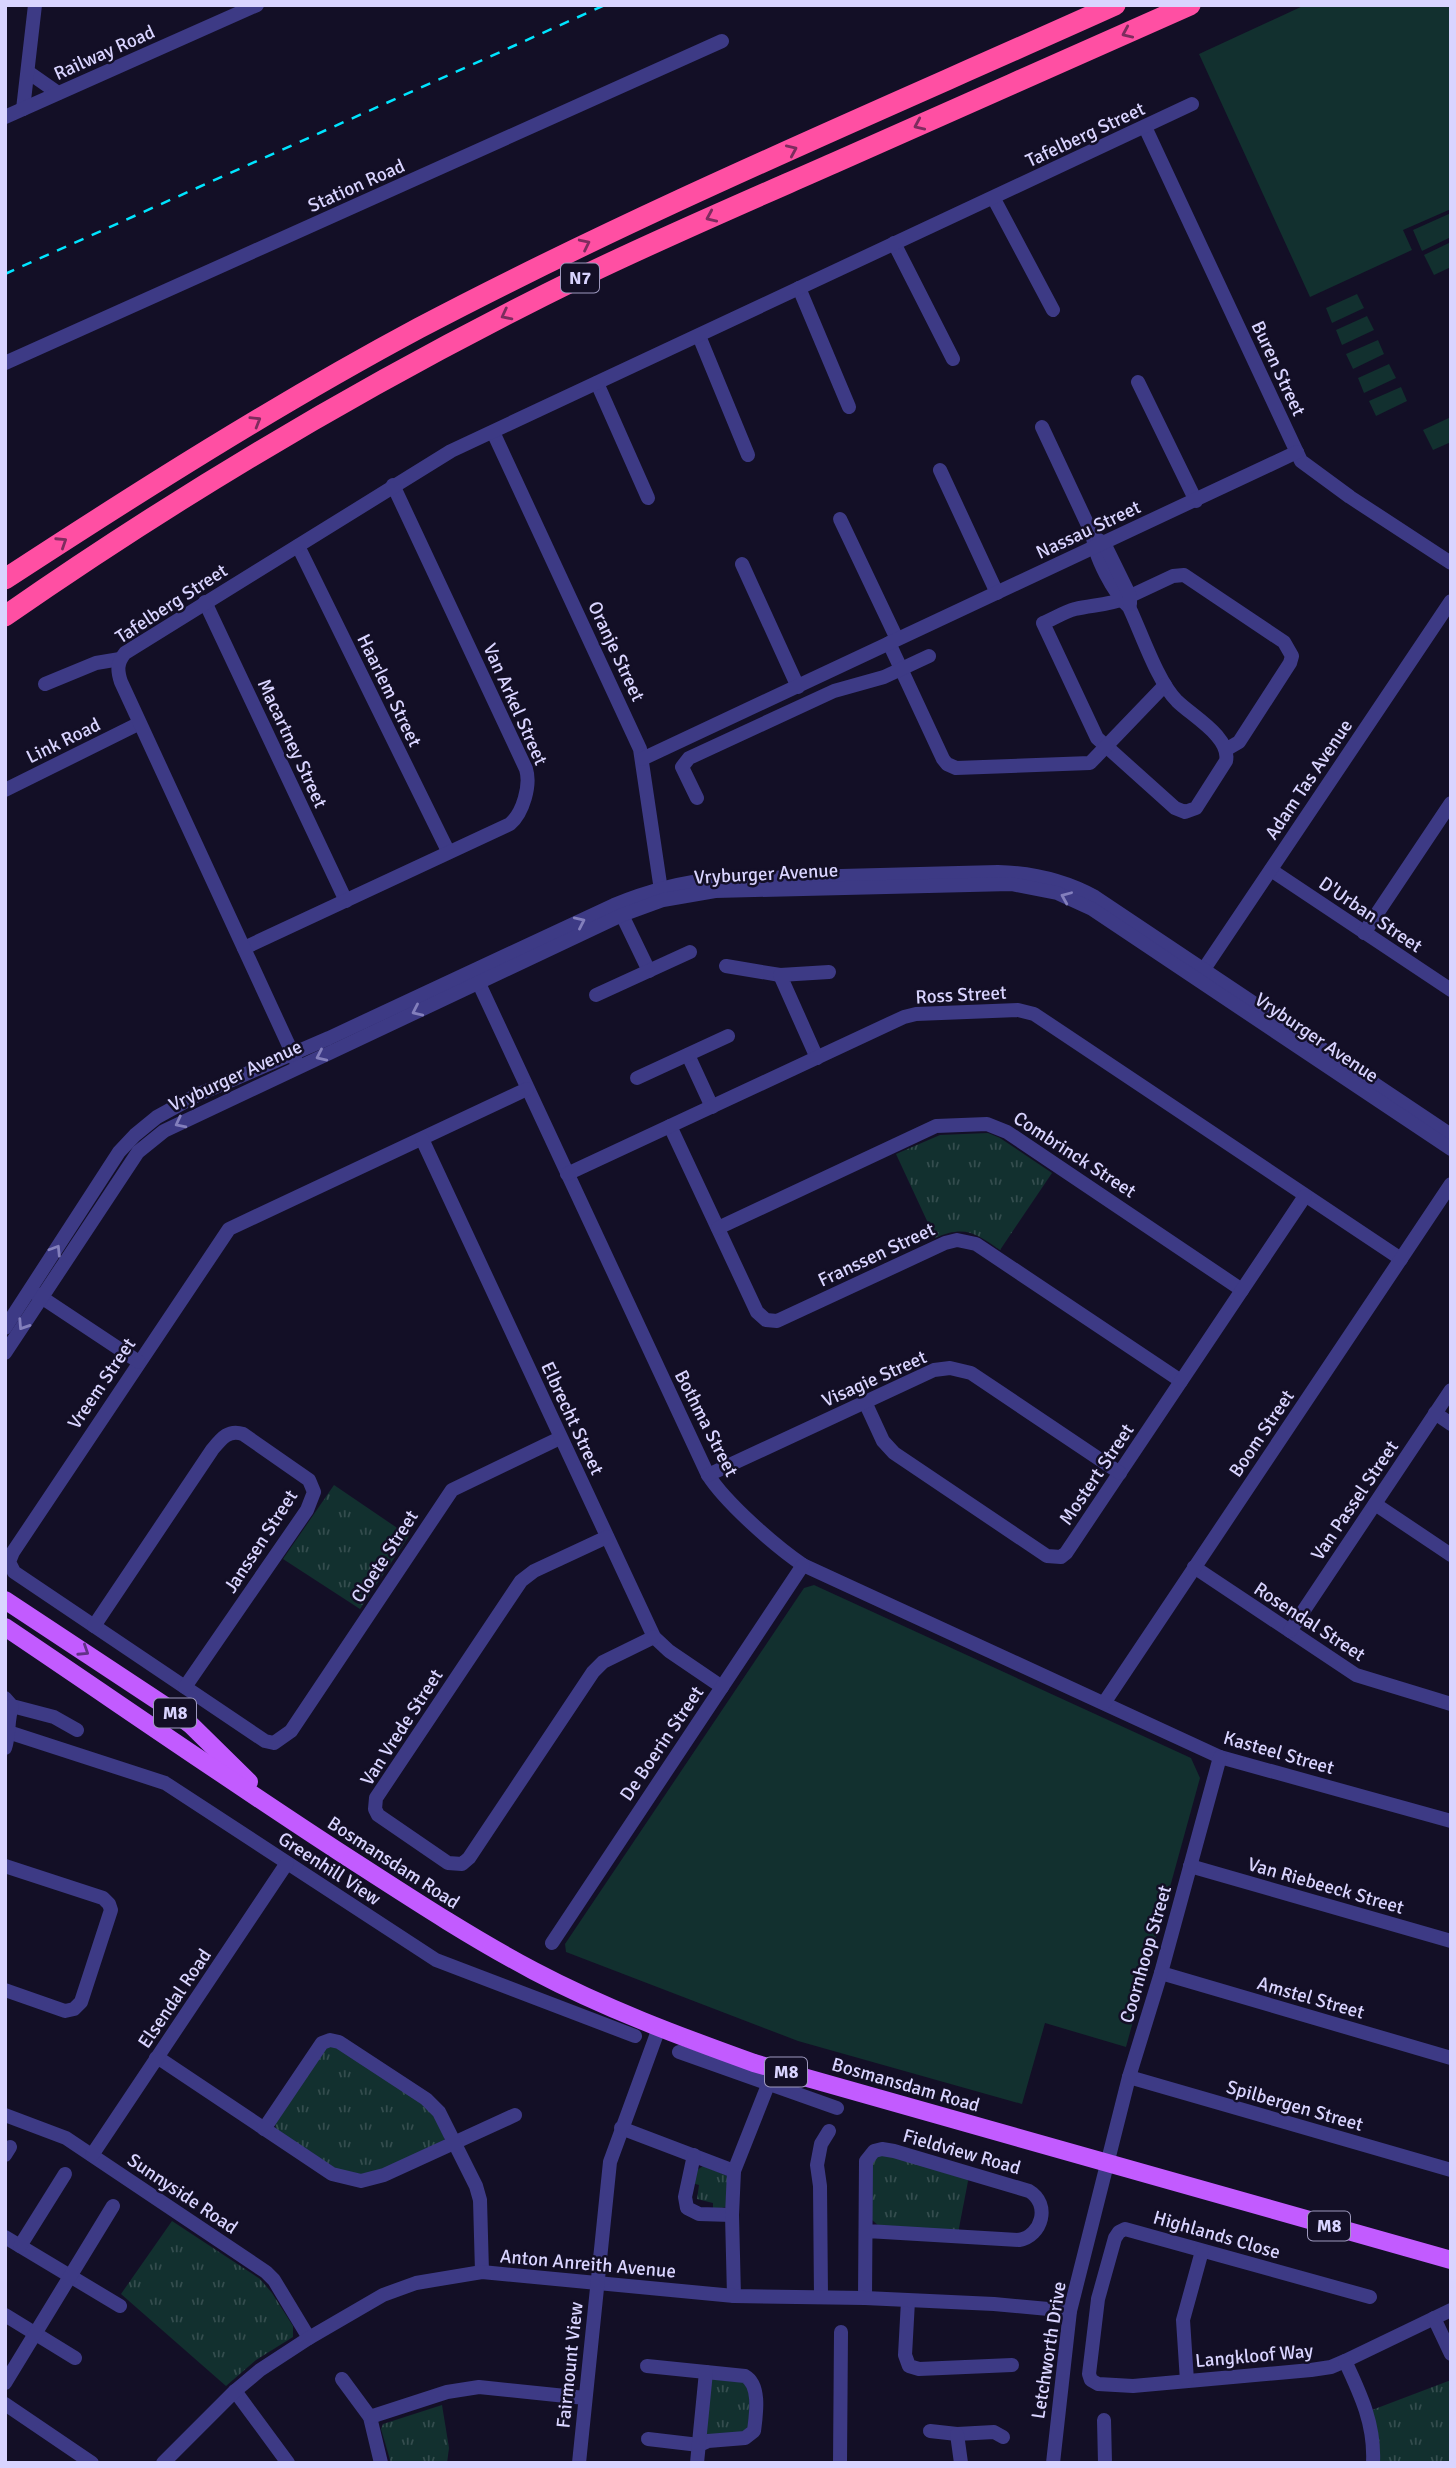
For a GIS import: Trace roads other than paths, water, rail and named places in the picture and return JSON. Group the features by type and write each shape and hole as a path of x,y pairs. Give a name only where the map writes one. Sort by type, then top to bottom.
{"highway":[{"name":"N7","path":"5,579 254,422 417,329 644,216 1115,5"},
{"name":"N7","path":"5,615 237,465 367,390 492,323 656,242 1190,5"}],"main road":[{"name":"Bosmansdam Road","path":"5,1600 170,1709 307,1832"},
{"name":"Bosmansdam Road","path":"5,1627 307,1832 482,1942 537,1972 660,2028 754,2063 1451,2260"}],"street":[{"path":"23,109 36,5"},
{"name":"Railway Road","path":"5,117 257,5"},
{"name":"Station Road","path":"5,363 722,41"},
{"path":"28,72 58,93"},
{"name":"Tafelberg Street","path":"295,1060 138,724 121,682 117,671 120,659 131,647 451,451 1192,104"},
{"name":"Buren Street","path":"1145,127 1297,452 1308,467 1451,564"},
{"path":"994,199 1052,310"},
{"path":"894,243 953,359"},
{"path":"799,288 849,407"},
{"path":"699,335 748,454"},
{"path":"1138,382 1196,501"},
{"path":"597,383 648,498"},
{"name":"Nassau Street","path":"1042,427 1097,542"},
{"name":"Oranje Street","path":"493,432 636,740 642,759 662,894"},
{"name":"Nassau Street","path":"642,759 997,593 1097,542 1196,501 1297,452"},
{"path":"940,470 997,593"},
{"name":"Van Arkel Street","path":"244,948 514,821 519,812 528,777 393,485"},
{"path":"840,519 893,641 902,670 943,759 951,767 1085,764 1096,758 1166,685"},
{"path":"1097,542 1127,601 1166,685 1175,700 1220,738 1227,749 1226,761 1196,808 1185,812 1175,808 1097,738 1043,623 1073,610 1127,601 1173,576 1184,575 1284,642 1290,650 1290,663 1239,742 1227,749"},
{"name":"Haarlem Street","path":"298,546 448,851"},
{"path":"742,564 798,687"},
{"name":"Adam Tas Avenue","path":"1201,974 1451,601"},
{"name":"Macartney Street","path":"205,602 346,901"},
{"path":"697,798 683,771 685,760 834,691 884,677 929,656"},
{"path":"46,684 96,663 120,659"},
{"name":"Link Road","path":"5,790 138,724"},
{"path":"1364,933 1451,803"},
{"path":"657,863 688,882"},
{"name":"D'Urban Street","path":"1271,870 1451,990"},
{"name":"Vryburger Avenue","path":"5,1328 36,1294 138,1152 151,1139 295,1060 476,977 622,915 688,882 998,872 1040,875 1095,897 1451,1149"},
{"name":"Vryburger Avenue","path":"476,977 614,905 662,894 1011,884 1026,886 1057,893 1092,909 1201,974 1451,1135"},
{"path":"622,915 649,971"},
{"path":"596,995 691,952"},
{"path":"726,966 780,975 829,972"},
{"path":"780,975 817,1058"},
{"name":"Bothma Street","path":"476,977 708,1475 717,1489 803,1565 1104,1703"},
{"name":"Ross Street","path":"567,1174 904,1017 916,1014 1027,1011 1401,1259"},
{"path":"637,1078 729,1036"},
{"path":"688,1055 712,1107"},
{"name":"Vreem Street","path":"279,1741 265,1741 14,1572 9,1562 10,1556 229,1229 527,1089"},
{"name":"Combrinck Street","path":"718,1228 936,1126 987,1124 1007,1132 1242,1290"},
{"name":"Franssen Street","path":"670,1126 757,1312 765,1320 777,1321 945,1243 963,1240 976,1244 1181,1381"},
{"name":"Elbrecht Street","path":"422,1139 654,1637 669,1651 722,1687"},
{"name":"Boom Street","path":"1104,1703 1451,1184"},
{"name":"Mostert Street","path":"865,1402 883,1441 894,1453 1051,1558 1061,1557 1305,1196"},
{"path":"36,1294 139,1362"},
{"name":"Vryburger Avenue","path":"5,1353 36,1294"},
{"name":"Visagie Street","path":"708,1475 934,1370 950,1368 964,1370 1120,1473"},
{"name":"Van Passel Street","path":"1290,1631 1451,1390"},
{"path":"1435,1413 1451,1424"},
{"name":"Janssen Street","path":"94,1626 212,1450 228,1434 243,1434 309,1480 314,1492 307,1510 185,1687"},
{"name":"Cloete Street","path":"279,1741 291,1731 452,1490 560,1438"},
{"path":"1374,1504 1451,1555"},
{"name":"Van Vrede Street","path":"607,1537 534,1571 521,1581 376,1798 378,1815 448,1863 462,1864 469,1858 593,1672 603,1662 654,1637"},
{"name":"De Boerin Street","path":"552,1943 803,1565"},
{"name":"Rosendal Street","path":"1194,1567 1356,1675 1451,1704"},
{"path":"5,1748 9,1702 65,1722 77,1730"},
{"name":"Kasteel Street","path":"1104,1703 1220,1756 1451,1821"},
{"name":"Greenhill View","path":"8,1732 165,1783 436,1960 635,2036"},
{"name":"Coornhoop Street","path":"1108,2163 1129,2077 1161,1973 1220,1756"},
{"name":"Elsendal Road","path":"92,2155 287,1863"},
{"path":"5,1866 103,1898 110,1904 111,1914 81,2002 70,2011 5,1990"},
{"name":"Van Riebeeck Street","path":"1190,1866 1451,1941"},
{"name":"Amstel Street","path":"1161,1973 1451,2058"},
{"name":"Fairmount View","path":"579,2463 610,2162 660,2028"},
{"path":"264,2129 319,2046 326,2041 333,2040 426,2099 439,2112 456,2143 480,2200 482,2272"},
{"path":"679,2052 836,2108"},
{"path":"156,2059 163,2061 332,2174 361,2181 384,2175 515,2115"},
{"name":"Spilbergen Street","path":"1129,2077 1451,2170"},
{"path":"734,2296 734,2171 768,2085"},
{"name":"Sunnyside Road","path":"5,2115 50,2130 92,2155 266,2272 309,2338"},
{"path":"621,2128 734,2171"},
{"path":"821,2297 820,2186 817,2165 821,2144 829,2131"},
{"name":"Fieldview Road","path":"865,2298 866,2161 871,2153 878,2149 894,2151 1029,2191 1037,2196 1042,2204 1034,2234 1019,2240 867,2231"},
{"path":"694,2155 685,2197 687,2208 699,2214 732,2214"},
{"name":"Letchworth Drive","path":"1053,2463 1070,2311 1108,2163"},
{"path":"20,2246 65,2174"},
{"path":"5,2383 113,2206"},
{"name":"Highlands Close","path":"1091,2380 1089,2372 1098,2299 1115,2238 1125,2229 1370,2297"},
{"path":"5,2237 69,2278 120,2306"},
{"path":"1187,2381 1183,2320 1202,2251"},
{"name":"Anton Anreith Avenue","path":"163,2463 234,2391 260,2370 383,2295 415,2283 482,2272 734,2296 865,2298 994,2304 1070,2311"},
{"path":"908,2301 905,2355 909,2366 919,2369 1012,2365"},
{"name":"Langkloof Way","path":"1091,2380 1098,2384 1133,2386 1331,2367 1451,2310"},
{"path":"5,2315 75,2358"},
{"path":"1434,2318 1451,2354"},
{"path":"840,2463 841,2332"},
{"path":"1345,2361 1368,2413 1374,2445 1373,2463"},
{"path":"647,2365 745,2376 751,2379 755,2388 755,2422 753,2433 747,2437 708,2441 699,2445 648,2439"},
{"path":"697,2463 706,2372"},
{"path":"342,2379 370,2417 381,2463"},
{"path":"370,2417 447,2392 479,2387 585,2398"},
{"path":"234,2391 288,2463"},
{"path":"5,2404 92,2463"},
{"path":"1104,2420 1105,2463"},
{"path":"930,2431 957,2434 994,2432 1003,2437"},
{"path":"957,2434 961,2463"}],"railway":[{"path":"5,274 605,5"}]}
